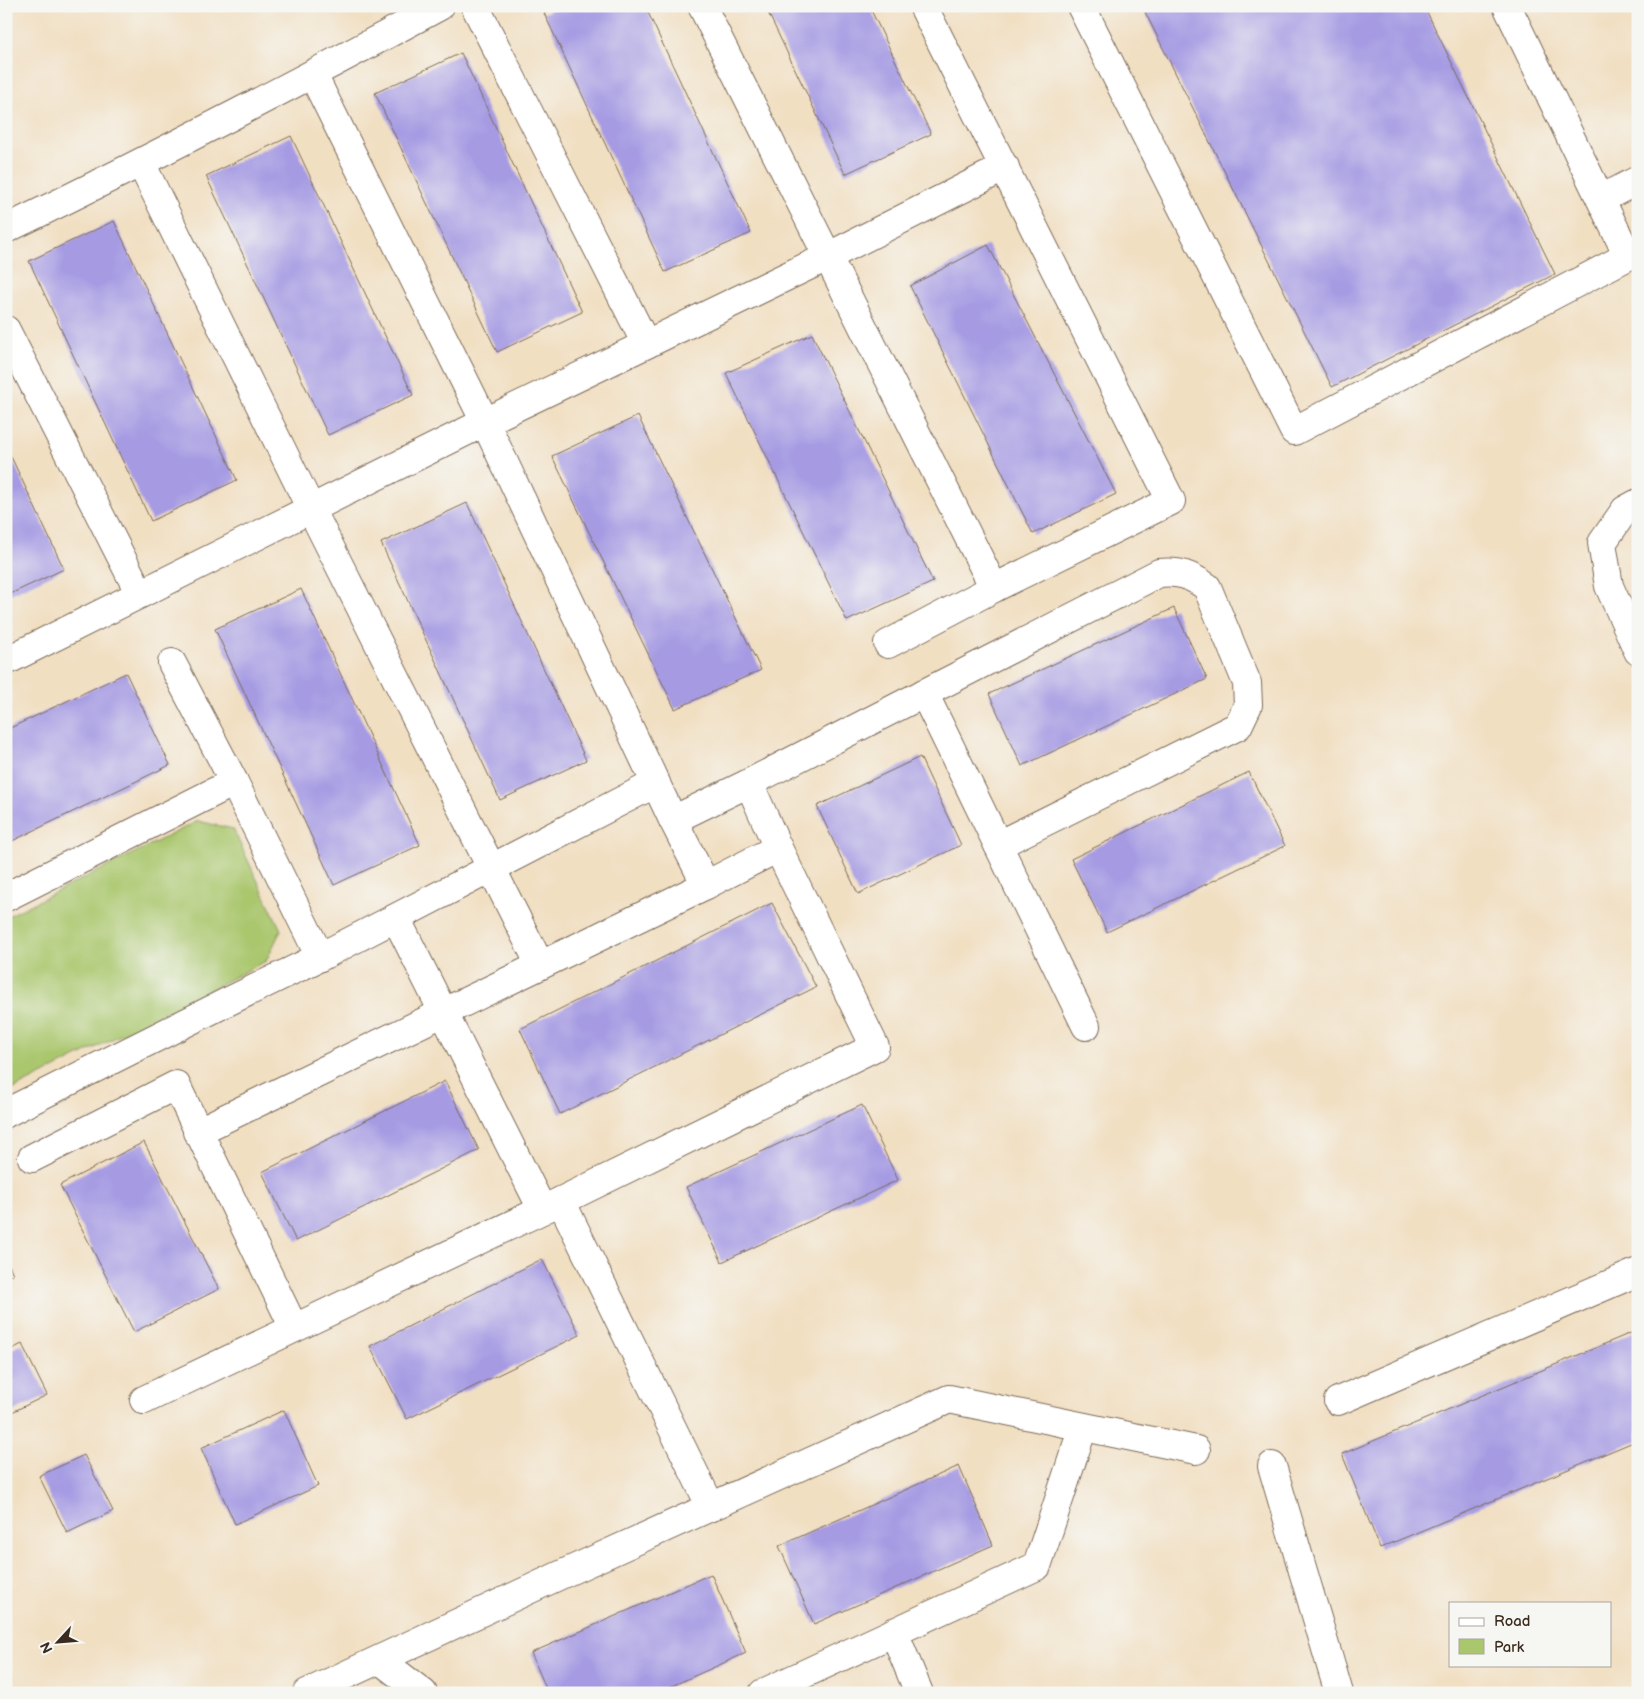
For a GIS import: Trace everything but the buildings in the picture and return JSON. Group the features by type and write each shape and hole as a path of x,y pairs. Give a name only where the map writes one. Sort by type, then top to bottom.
{"lane":[{"path":"6,229 141,163 313,75 440,6"},
{"path":"475,6 646,344"},
{"path":"702,6 994,588"},
{"path":"888,644 994,588 1171,501 923,6"},
{"path":"1081,6 1294,431 1628,256 1507,6"},
{"path":"313,75 485,422 673,820 706,885"},
{"path":"141,163 311,509 540,965"},
{"path":"6,660 485,422 827,257 1004,167"},
{"path":"1601,199 1638,180"},
{"path":"6,330 140,594"},
{"path":"1638,503 1625,510 1602,543 1609,586 1638,651"},
{"path":"673,820 749,784 1159,574 1175,572 1194,578 1207,587 1247,682 1248,705 1238,726 998,845"},
{"path":"172,663 234,782 320,957"},
{"path":"924,693 1086,1026"},
{"path":"6,896 234,782"},
{"path":"6,1113 320,957 656,782"},
{"path":"144,1400 875,1047 749,784"},
{"path":"197,1132 706,885 778,848"},
{"path":"396,918 442,1013 551,1205 711,1507"},
{"path":"32,1158 176,1085 197,1132 294,1328"},
{"path":"1338,1401 1638,1272"},
{"path":"307,1693 567,1572 949,1399 1196,1450"},
{"path":"763,1693 1037,1566 1083,1427"},
{"path":"1272,1466 1340,1693"},
{"path":"894,1632 919,1693"},
{"path":"380,1660 423,1693"}],"green space":[{"path":"198,821 233,829 281,930 266,961 6,1093 6,917"}]}
